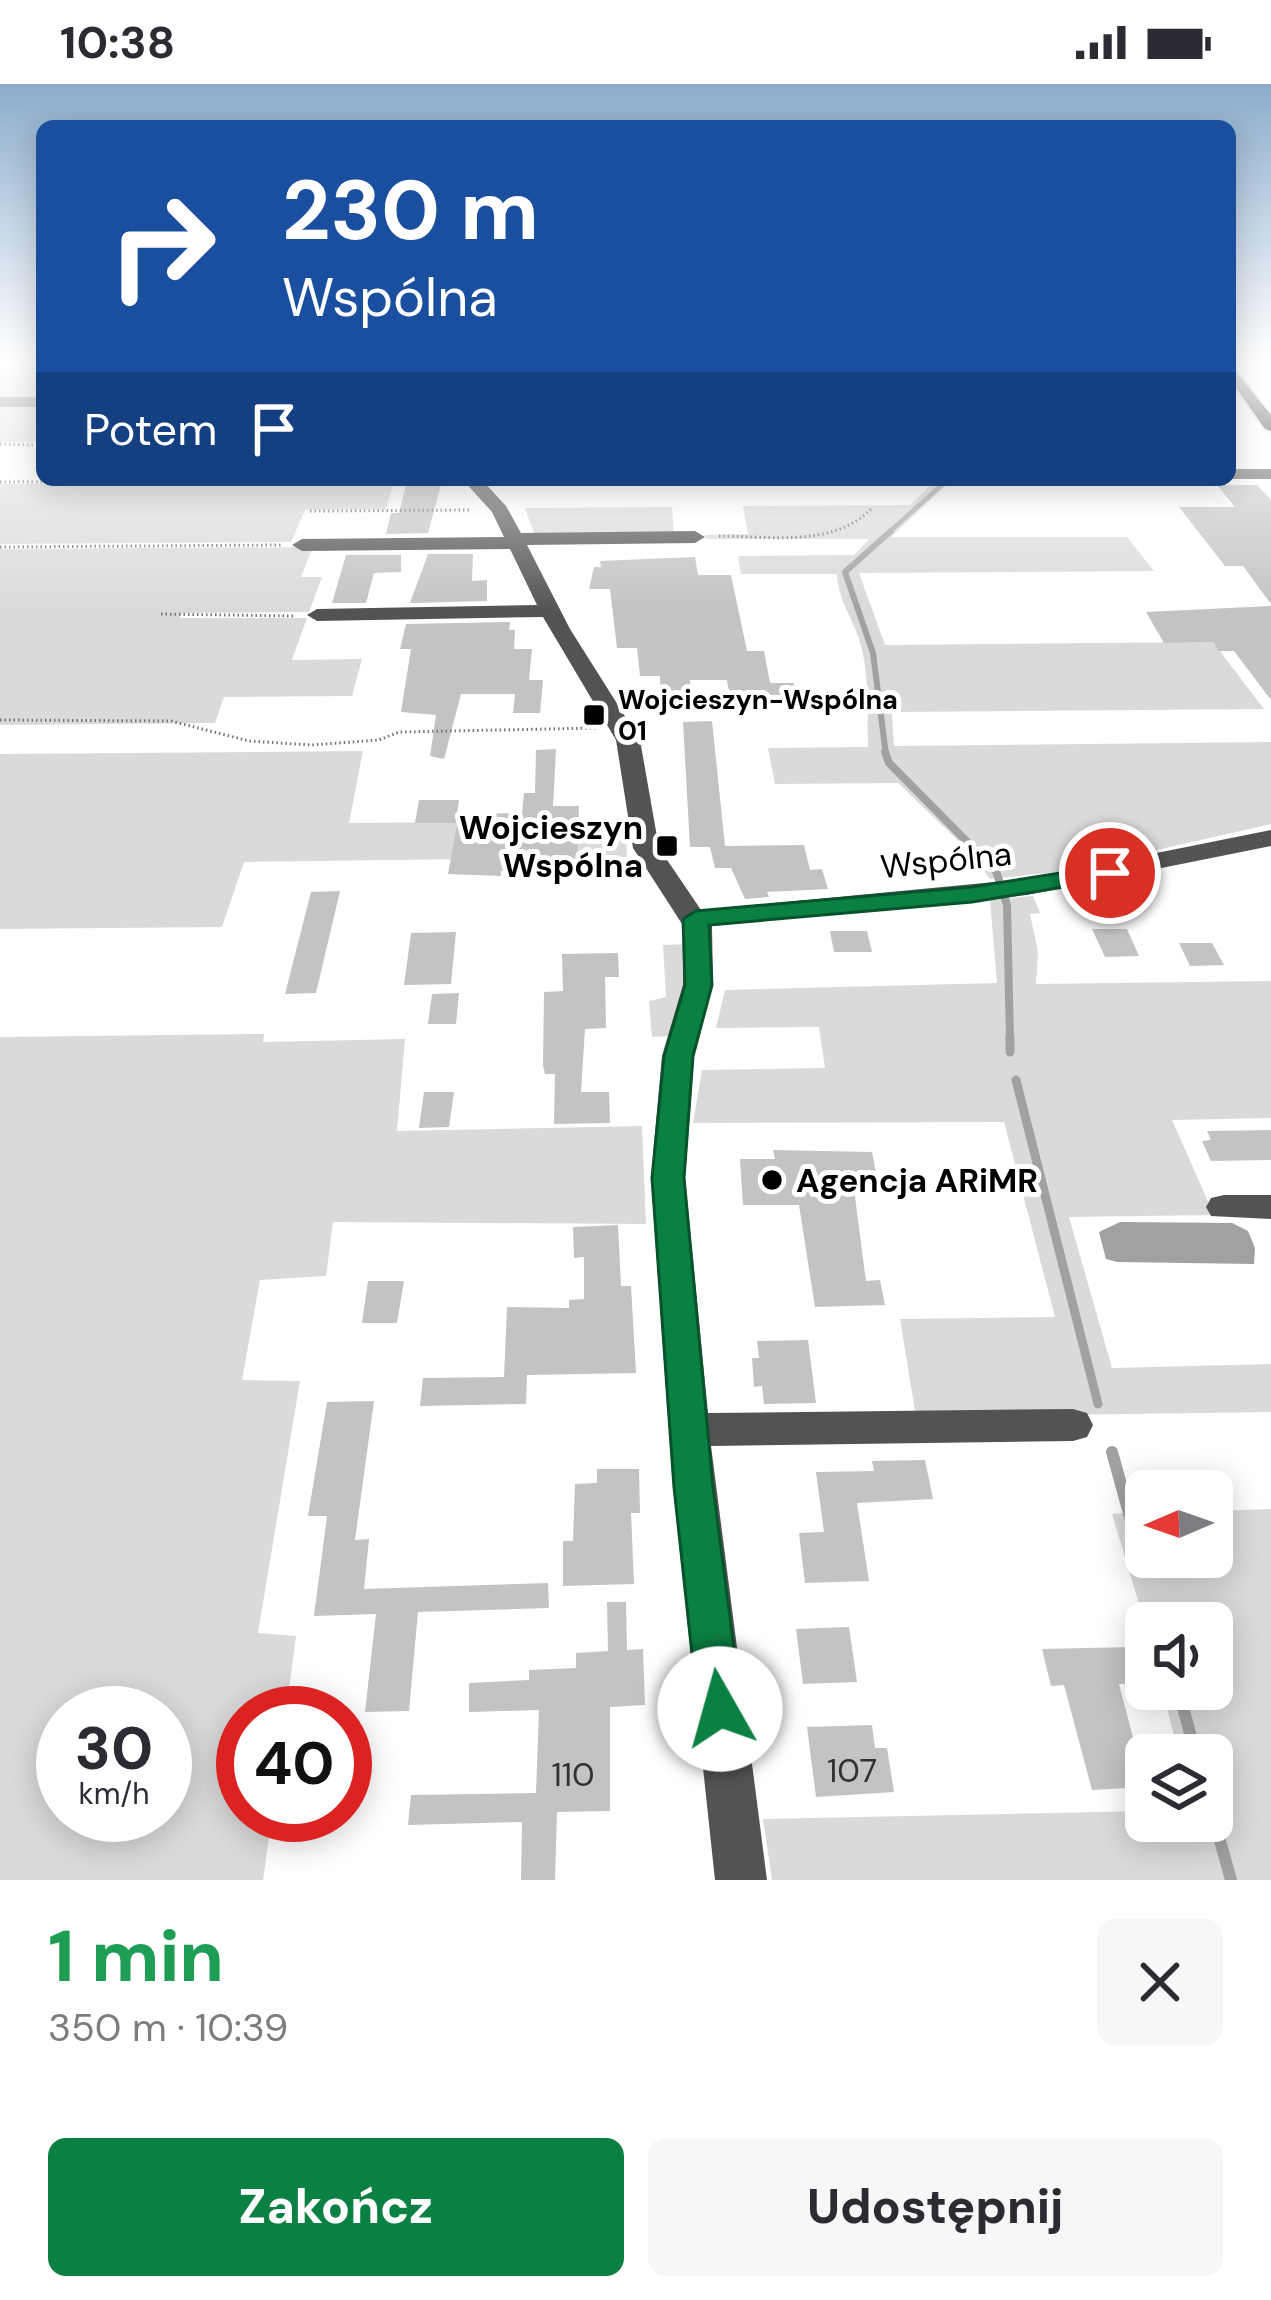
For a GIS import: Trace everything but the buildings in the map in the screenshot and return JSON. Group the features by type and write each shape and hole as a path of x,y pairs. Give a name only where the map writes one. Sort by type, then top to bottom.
{"street":[{"path":"1236,474 1271,474"},
{"path":"478,486 500,510 549,611 621,728 633,753 646,848 696,919 698,985 678,1056 668,1178 689,1430 741,1880"},
{"path":"302,545 695,537"},
{"path":"317,615 549,611"},
{"name":"Wspólna","path":"696,919 972,895 1271,838"},
{"path":"1224,1208 1271,1207"},
{"path":"689,1430 1073,1425"}],"path":[{"path":"0,482 36,482"},
{"path":"695,537 823,536 853,526 871,509"},
{"path":"310,511 500,510"},
{"path":"0,547 302,545"},
{"path":"161,614 317,615"},
{"path":"0,720 171,721 249,741 311,745 379,740 400,732 621,728"}],"shaded area":[{"path":"0,484 393,486 386,509 305,510 291,542 0,544"},
{"path":"930,486 946,486 891,537 1127,537 1154,571 859,573 885,645 1213,642 1264,709 892,712 894,746 1271,742 1271,824 1065,871 990,879 973,855 898,783 775,784 768,748 868,747 865,665 837,574 741,574 738,556 854,555 869,539 706,539 705,535 748,534 743,506 910,505"},
{"path":"672,507 674,535 535,536 525,508"},
{"path":"313,547 301,577 322,577 309,612 182,613 180,618 307,618 292,660 362,659 352,696 224,697 215,723 0,725 0,549"},
{"path":"363,751 349,823 625,821 627,857 244,862 222,927 0,929 0,754"},
{"path":"1033,896 1040,913 1030,914 1038,952 1036,984 1271,981 1271,1118 1172,1120 1214,1215 1069,1217 1112,1368 1271,1364 1271,1412 916,1417 900,1319 1055,1317 1004,1122 693,1123 702,1070 825,1068 819,1027 716,1028 725,990 997,983 990,900"},
{"path":"688,944 690,978 669,1036 652,1037 649,1001 666,997 663,945"},
{"path":"264,1034 263,1042 405,1039 397,1131 642,1126 646,1224 333,1222 326,1276 260,1280 242,1380 300,1381 258,1633 296,1636 290,1686 216,1686 216,1842 268,1842 263,1880 0,1880 0,1037"},
{"path":"1120,1222 1232,1223 1248,1231 1255,1248 1254,1264 1106,1259 1099,1232"},
{"path":"1271,1509 1271,1880 772,1880 763,1819 1125,1811 1125,1842 1233,1842 1233,1734 1174,1734 1167,1710 1233,1710 1233,1602 1138,1602 1131,1578 1233,1578 1233,1510"},
{"path":"1125,1513 1125,1557 1112,1514"}],"waterway":[{"path":"887,534 941,486"},
{"path":"886,755 873,653 845,572 891,531"},
{"path":"886,755 996,871 1007,905 1010,1040"},
{"path":"1010,1040 1010,1052"},
{"path":"1016,1080 1098,1404"},
{"path":"1112,1452 1125,1499"},
{"path":"1184,1710 1190,1734"},
{"path":"1220,1842 1231,1880"}],"place":[{"name":"Wojcieszyn-Wspólna 01","path":"594,715"},
{"name":"Wojcieszyn Wspólna","path":"667,846"},
{"name":"Agencja ARiMR","path":"772,1180"}],"route":[{"path":"720,1709 694,1487 668,1178 678,1056 698,985 696,919 972,895 1110,873"}]}
